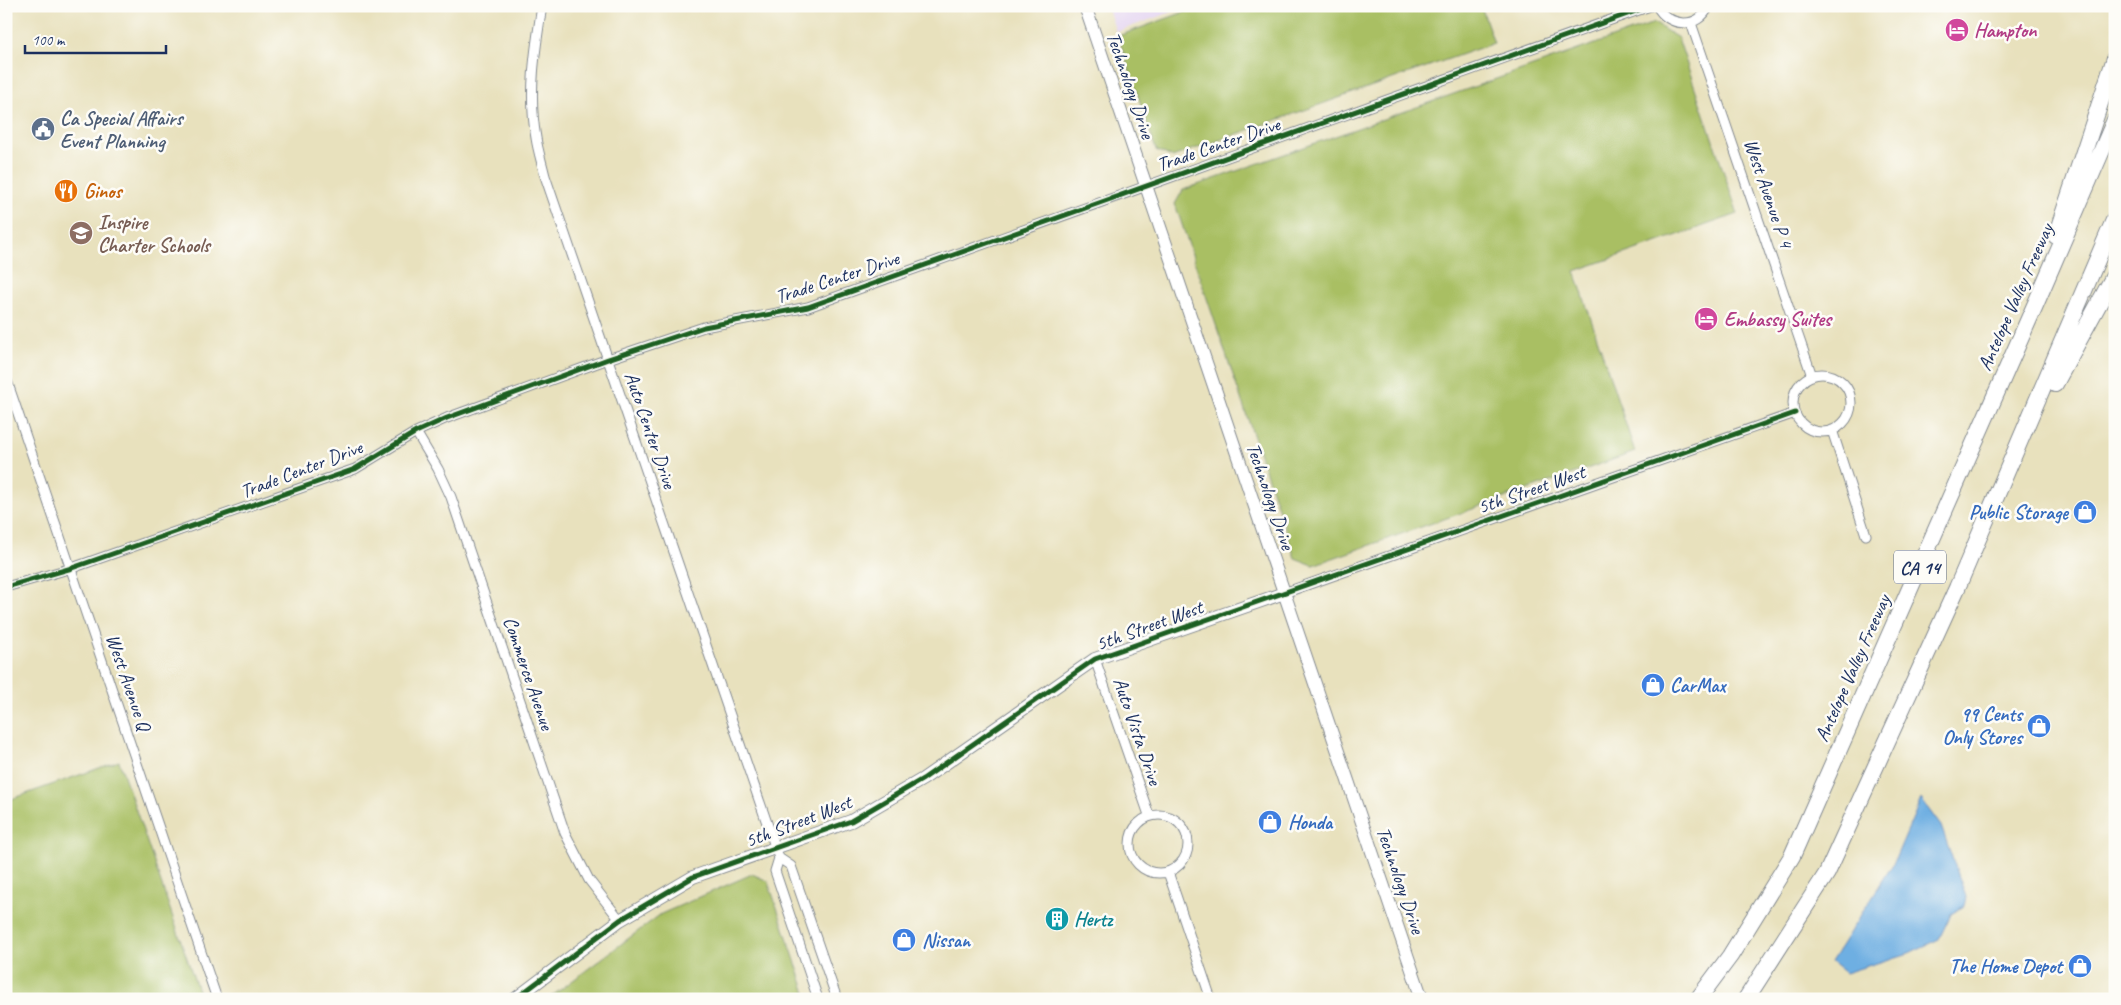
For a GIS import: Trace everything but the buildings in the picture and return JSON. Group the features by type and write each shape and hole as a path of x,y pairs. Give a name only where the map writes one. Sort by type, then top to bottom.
{"highway":[{"path":"2036,304 2060,219 2115,58"},
{"name":"Antelope Valley Freeway","path":"1698,999 1730,956 1792,856 2036,304 2115,120"},
{"name":"CA 14","path":"1746,999 1827,873 1957,588 2115,218"},
{"path":"2027,426 2048,396 2115,274"}],"main road":[{"name":"Technology Drive","path":"1085,6 1422,999"},
{"name":"5th Street West","path":"515,999 620,920 693,877 776,852 851,820 922,779 1095,659 1284,593"}],"street":[{"name":"Auto Center Drive","path":"542,6 534,58 532,98 536,138 545,176 776,852 774,871 818,999"},
{"name":"Trade Center Drive","path":"6,587 72,568 355,469 416,432 447,418 608,358 704,327 808,307 1650,6"},
{"path":"1657,6 1668,20 1677,23 1691,22 1700,18 1709,6"},
{"name":"West Avenue P 4","path":"1691,22 1812,376"},
{"path":"1812,376 1831,376 1840,380 1850,397 1851,408 1848,418 1832,430 1814,431 1805,427 1795,413 1795,393 1800,384 1812,376"},
{"name":"West Avenue Q","path":"6,378 72,568 216,999"},
{"name":"5th Street West","path":"1284,593 1795,413"},
{"path":"1832,430 1866,535"},
{"name":"Commerce Avenue","path":"416,432 438,469 451,497 565,833 589,880 620,920"},
{"name":"Auto Vista Drive","path":"1095,659 1149,815"},
{"name":"Auto Vista Drive","path":"1160,814 1172,817 1180,823 1187,834 1189,846 1185,857 1179,865 1168,872 1159,874 1145,871 1137,866 1130,854 1129,839 1137,823 1149,815 1160,814"},
{"name":"Auto Center Drive","path":"776,852 791,866 837,999"},
{"path":"1168,872 1211,999"}],"shaded area":[{"path":"1107,6 1188,6 1116,32"}],"green space":[{"path":"1201,6 1481,6 1494,43 1172,157 1156,150 1118,36"},
{"path":"1654,23 1678,38 1738,214 1575,271 1635,452 1313,565 1295,558 1175,204 1183,190"},
{"path":"119,761 201,999 6,999 6,801"},
{"path":"752,874 768,881 808,999 548,999 661,914"}],"water":[{"path":"1921,799 1941,826 1966,897 1964,906 1951,914 1939,939 1909,953 1845,973 1831,962 1893,864"}],"cycle path":[{"path":"6,587 72,568 355,469 416,432 447,418 608,359 704,327 808,307 1650,6"},
{"path":"515,999 620,920 693,877 851,821 923,779 1095,659 1795,413"}],"place":[{"name":"Hampton","path":"1957,30"},
{"name":"Ca Special Affairs Event Planning","path":"43,129"},
{"name":"Ginos","path":"66,191"},
{"name":"Inspire Charter Schools","path":"81,233"},
{"name":"Embassy Suites","path":"1706,319"},
{"name":"Public Storage","path":"2085,512"},
{"name":"CarMax","path":"1653,685"},
{"name":"99 Cents Only Stores","path":"2039,726"},
{"name":"Honda","path":"1270,822"},
{"name":"Hertz","path":"1057,919"},
{"name":"Nissan","path":"904,940"},
{"name":"The Home Depot","path":"2080,966"}]}
